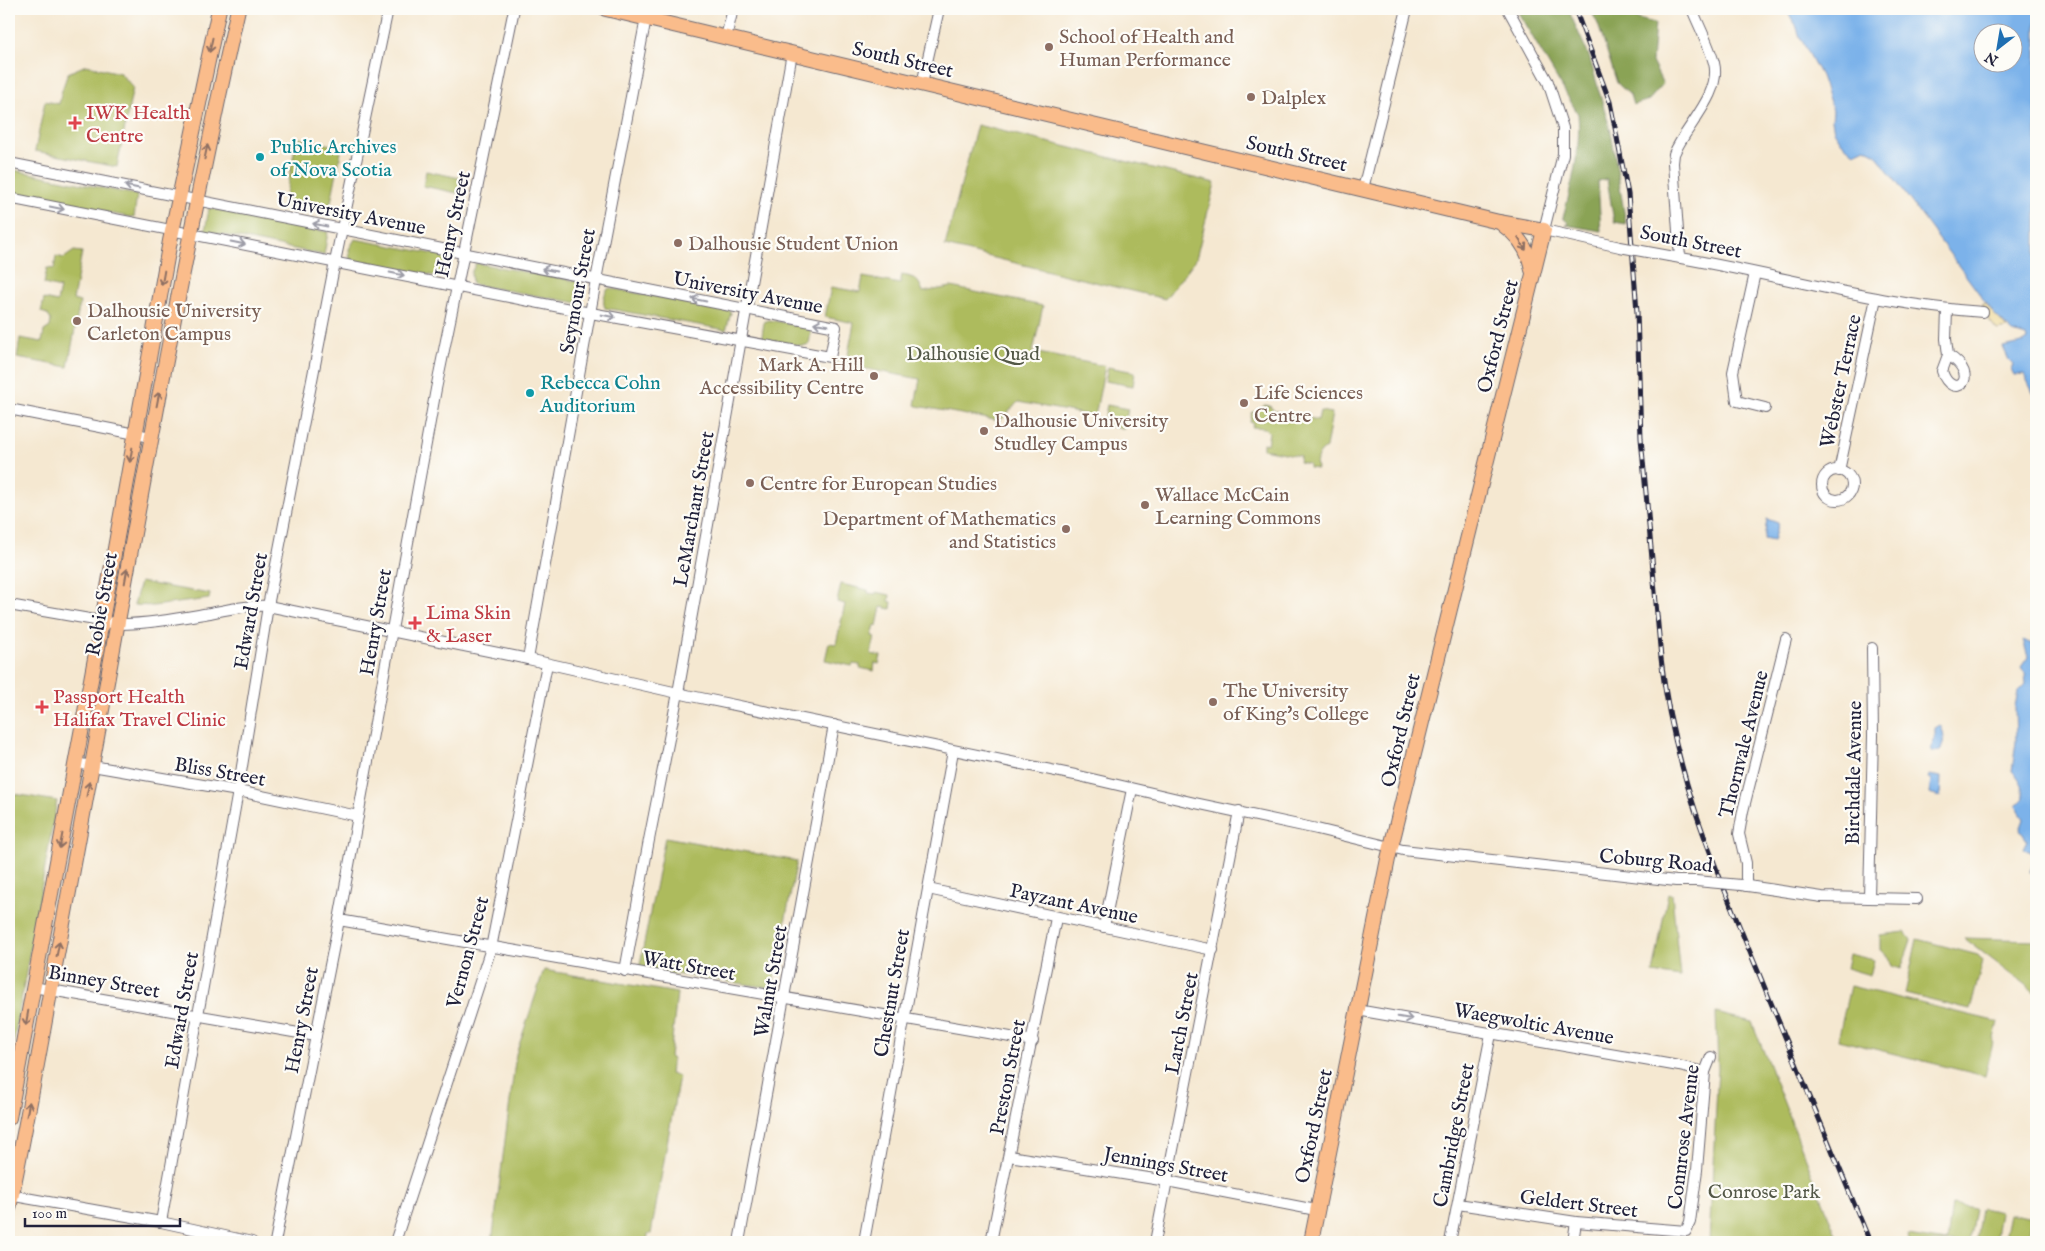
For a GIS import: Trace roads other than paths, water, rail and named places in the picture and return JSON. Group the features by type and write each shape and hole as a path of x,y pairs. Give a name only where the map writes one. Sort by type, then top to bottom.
{"main road":[{"name":"Robie Street","path":"9,1118 102,621 134,433 172,230 219,9"},
{"name":"Robie Street","path":"10,1200 92,766 151,436 190,234 238,9"},
{"name":"South Street","path":"606,9 1499,222 1544,230"},
{"path":"1499,222 1516,234 1527,250 1531,260 1533,276"},
{"name":"Oxford Street","path":"1310,1242 1392,847 1544,230"}],"street":[{"name":"Edward Street","path":"161,1222 238,791 268,606 341,229 388,9"},
{"name":"Henry Street","path":"275,1242 339,920 456,286 514,9"},
{"path":"726,37 732,9"},
{"path":"922,84 939,9"},
{"path":"1363,189 1408,9"},
{"path":"1508,9 1548,82 1563,128 1563,154 1544,230"},
{"path":"1680,258 1673,163 1674,154 1708,97 1715,81 1714,64 1692,9"},
{"name":"Seymour Street","path":"528,659 596,280 646,18"},
{"name":"LeMarchant Street","path":"625,971 678,693 792,53"},
{"name":"University Avenue","path":"9,163 836,327 830,357 590,313 9,198"},
{"name":"South Street","path":"1544,230 1876,298 1947,310 1983,312"},
{"path":"1755,273 1733,372 1737,401 1765,408"},
{"name":"Webster Terrace","path":"1839,471 1876,298"},
{"path":"1947,310 1946,339 1948,356"},
{"path":"9,409 151,436"},
{"name":"Coburg Road","path":"9,605 118,624 135,624 252,605 268,606 528,659 1195,804 1239,811 1404,850 1676,881 1743,886 1822,897 1917,899"},
{"name":"Thornvale Avenue","path":"1743,886 1746,863 1739,834 1743,811 1786,639"},
{"name":"Birchdale Avenue","path":"1869,898 1873,736 1872,648"},
{"name":"Vernon Street","path":"395,1242 490,948 547,664"},
{"name":"Walnut Street","path":"740,1242 834,725"},
{"name":"Chestnut Street","path":"864,1242 953,751"},
{"name":"Bliss Street","path":"75,763 238,791 358,816"},
{"path":"1104,927 1132,789"},
{"name":"Larch Street","path":"1155,1242 1239,811"},
{"name":"Payzant Avenue","path":"928,889 1056,918 1213,950"},
{"name":"Preston Street","path":"992,1242 1056,918"},
{"name":"Watt Street","path":"339,920 490,948 1033,1041"},
{"name":"Binney Street","path":"33,987 316,1036"},
{"name":"Waegwoltic Avenue","path":"1357,1010 1705,1072"},
{"name":"Cambridge Street","path":"1450,1242 1491,1034"},
{"name":"Connrose Avenue","path":"1690,1222 1697,1170 1705,1072 1711,1057"},
{"name":"Jennings Street","path":"1009,1156 1167,1181 1316,1210"},
{"path":"10,1200 161,1222 252,1242"},
{"name":"Geldert Street","path":"1458,1204 1576,1222 1682,1232 1686,1231 1690,1222"},
{"path":"1573,1242 1576,1222"}],"water":[{"path":"1785,9 2036,9 2036,399 2024,374 2014,375 2011,369 2013,364 2003,347 2022,343 2027,340 2026,336 2013,332 1995,315 1875,153 1865,148 1854,153 1842,143 1834,131 1833,111 1821,76 1800,37 1796,25"},
{"path":"1767,519 1778,523 1773,541 1764,539"},
{"path":"2023,640 2032,644 2036,642 2036,877 2030,872 2033,864 2033,854 2023,848 2027,840 2020,830 2024,819 2016,806 2024,798 2023,790 2021,783 2012,771 2016,742 2015,706 2018,692 2026,684 2025,673 2021,667 2028,657"},
{"path":"1940,725 1944,734 1944,741 1940,751 1933,752 1931,748 1935,738 1935,728"},
{"path":"1929,775 1941,777 1940,797 1929,794 1931,779 1928,778"}],"railway":[{"path":"1575,9 1610,102 1628,194 1637,312 1641,438 1661,658 1675,739 1697,817 1711,855 1870,1242"}],"place":[{"name":"School of Health and Human Performance","path":"1049,47"},
{"name":"Dalplex","path":"1251,97"},
{"name":"IWK Health Centre","path":"75,123"},
{"name":"Public Archives of Nova Scotia","path":"260,157"},
{"name":"Dalhousie Student Union","path":"678,243"},
{"name":"Dalhousie University Carleton Campus","path":"77,321"},
{"name":"Mark A. Hill Accessibility Centre","path":"874,376"},
{"name":"Rebecca Cohn Auditorium","path":"530,393"},
{"name":"Life Sciences Centre","path":"1244,403"},
{"name":"Dalhousie University Studley Campus","path":"984,431"},
{"name":"Centre for European Studies","path":"750,483"},
{"name":"Wallace McCain Learning Commons","path":"1145,505"},
{"name":"Department of Mathematics and Statistics","path":"1066,529"},
{"name":"Lima Skin & Laser","path":"415,623"},
{"name":"The University of King's College","path":"1213,702"},
{"name":"Passport Health Halifax Travel Clinic","path":"42,707"}],"park label":[{"name":"Dalhousie Quad","path":"973,353"},
{"name":"Conrose Park","path":"1764,1191"}]}
